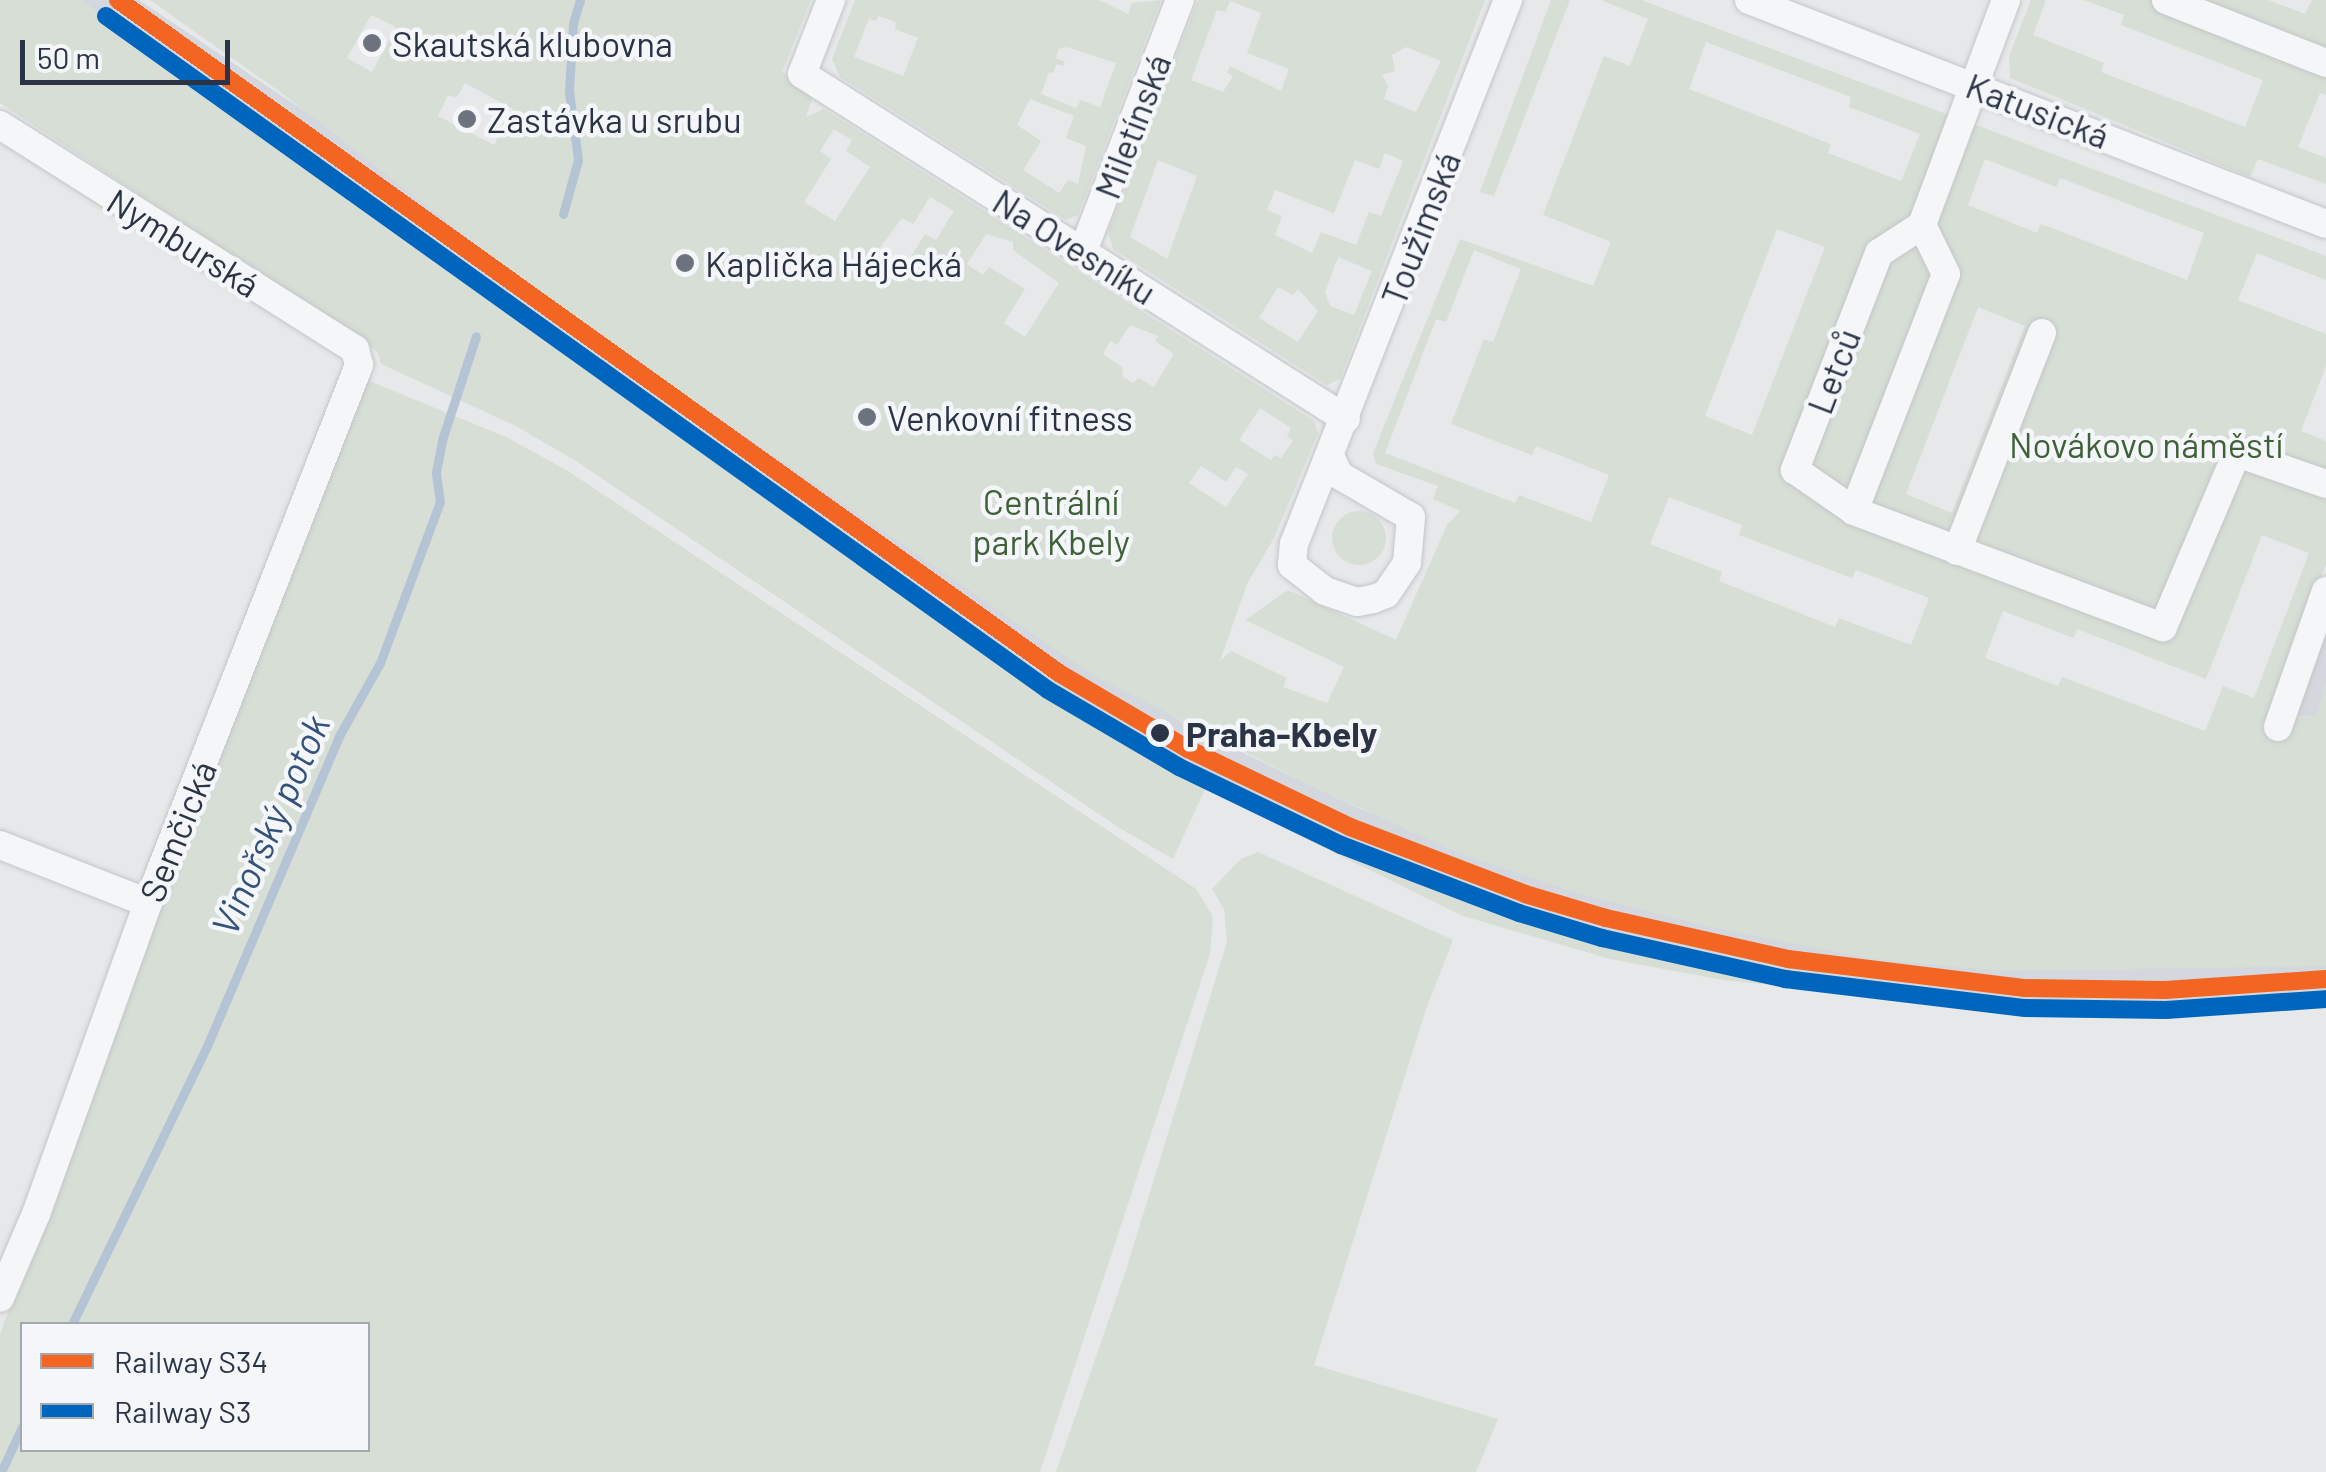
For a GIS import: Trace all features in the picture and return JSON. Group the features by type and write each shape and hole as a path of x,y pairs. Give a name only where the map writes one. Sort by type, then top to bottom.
{"street":[{"name":"Na Ovesníku","path":"831,0 802,74 1346,419"},
{"name":"Miletínská","path":"1083,252 1180,0"},
{"name":"Toužimská","path":"1330,456 1340,475 1411,516 1408,563 1386,594 1357,602 1325,591 1292,565 1294,544 1508,0"},
{"name":"Katusická","path":"1749,0 1975,84 2326,224"},
{"path":"1922,225 2006,0"},
{"path":"2166,0 2326,63"},
{"name":"Nymburská","path":"0,126 355,349 360,365"},
{"name":"Letců","path":"1854,511 1946,274 1922,225 1879,253 1795,470 1854,511 1957,551"},
{"path":"2042,332 1957,551 2163,627 2237,453 2326,484"},
{"name":"Semčická","path":"0,1296 36,1214 148,903 360,365"},
{"path":"2278,727 2326,591"},
{"path":"0,845 148,903"}],"shaded area":[{"path":"80,0 139,0 425,192 1070,655 1198,731 1358,808 1444,842 2326,958 2326,999 2074,1008 1785,980 1601,938 1519,914 1342,846 1146,750 1048,690"},
{"path":"2326,622 2326,686 2316,716 2288,717"}],"green space":[{"path":"0,0 80,0 1048,690 1146,750 1342,846 1519,914 1601,938 1785,980 2074,1008 2326,999 2326,1006 2074,1017 1723,980 1610,959 1463,916 1205,789 1173,859 1118,827 576,461 514,425 381,364 377,351 0,103"},
{"path":"150,0 811,0 782,72 813,96 806,117 824,109 1314,421 1318,433 1274,538 1247,584 1220,661 1231,651 1287,678 1283,687 1327,703 1344,667 1245,620 1288,590 1396,640 1447,525 1460,511 1433,499 1438,486 1376,464 1373,453 1460,239 1593,286 1611,242 1543,215 1604,56 1630,66 1648,19 1601,0 1641,0 2326,256 2326,280 2257,253 2238,300 2326,334 2326,366 2301,431 2326,441 2326,564 2269,719 2316,716 2326,686 2326,966 2000,971 1867,958 1705,926 1573,892 1456,852 1318,789 1094,676 553,304 280,92","holes":["371,15 396,27 372,72 347,58","1706,42 1851,97 1849,107 1920,134 1901,181 1828,153 1831,144 1689,89","465,83 513,109 494,145 438,116 448,95 456,98","834,129 852,140 846,151 870,167 835,221 804,202 831,159 820,151","1985,159 2056,187 2060,178 2204,233 2187,280 2041,224 2037,233 1968,205","930,197 954,211 936,240 925,234 905,266 897,261 894,266 875,254 902,218 913,224","1777,229 1825,247 1752,435 1705,416","986,234 1013,242 1013,250 1059,283 1025,337 1004,323 1025,289 989,267 983,275 967,264","1474,250 1521,269 1493,342 1484,339 1451,424 1532,455 1536,446 1609,475 1591,522 1519,495 1515,503 1385,453 1436,319 1446,322","1978,307 2025,326 1952,513 1906,494","1130,325 1158,336 1155,341 1174,354 1154,387 1139,378 1133,383 1122,376 1123,368 1103,354 1110,341 1117,345","1260,408 1291,428 1287,436 1293,441 1281,458 1275,455 1271,460 1239,440","1201,466 1226,482 1236,467 1248,474 1226,507 1189,483","1669,497 1742,525 1739,535 1852,578 1856,570 1929,598 1911,645 1839,618 1835,627 1719,581 1722,572 1650,544","2262,535 2309,553 2254,698 2223,686 2205,731 2062,677 2058,686 1985,658 2003,611 2074,638 2077,629 2206,679"]},
{"path":"855,0 1099,0 1128,14 1132,3 1161,0 1078,215 1066,220 840,77 832,59","holes":["879,16 896,22 895,29 918,38 903,76 854,57 869,19 876,21","1067,47 1116,63 1100,107 1081,100 1076,108 1041,94 1049,72 1065,62 1056,58 1059,49","1030,99 1074,116 1066,138 1086,146 1078,184 1068,180 1059,193 1023,170 1041,141 1017,125"]},
{"path":"1198,0 1485,0 1340,379 1327,385 1113,249 1108,232","holes":["1230,1 1261,13 1247,53 1289,69 1281,91 1230,66 1227,73 1233,76 1223,92 1191,80 1217,10 1225,12","1406,47 1441,61 1416,112 1384,99 1388,86 1382,75 1395,71 1392,55","1385,153 1403,161 1381,216 1369,212 1356,245 1321,232 1312,253 1275,235 1282,216 1267,210 1275,190 1334,213 1355,160 1379,169","1158,160 1197,176 1167,259 1130,237","1338,257 1372,271 1354,315 1330,306 1325,292","1278,287 1293,295 1298,289 1318,311 1298,342 1259,318"]},
{"path":"1551,0 1570,0 1494,196 1480,192"},
{"path":"2031,0 2046,0 2033,35 2104,63 2101,72 2245,127 2263,80 2121,25 2124,15 2084,0 2268,0 2305,14 2312,0 2326,0 2326,95 2320,93 2298,147 2326,158 2326,184 2258,159 2250,177 2010,78 2009,56"},
{"path":"367,380 506,437 568,471 1196,889 1213,917 1210,954 1040,1472 0,1472 0,1334 151,927"},
{"path":"1359,511 1378,519 1386,538 1378,557 1359,565 1340,557 1332,538 1340,519"},
{"path":"1258,852 1453,940 1426,1009 1314,1365 1498,1419 1476,1472 1056,1472 1126,1270 1227,942 1224,909 1212,889 1241,859"}],"waterway":[{"name":"Vinořský potok","path":"563,214 578,160 569,91 573,23 580,0"},
{"name":"Vinořský potok","path":"73,1322 207,1046 339,736 380,663 440,502 436,472 442,440 476,336"},
{"name":"Vinořský potok","path":"1,1472 20,1431"}],"rail line":[{"name":"S34","path":"118,0 1059,673 1188,749 1350,827 1525,894 1606,918 1788,959 2025,988 2165,990 2326,979"},
{"name":"S3","path":"106,16 1048,690 1179,767 1341,845 1519,913 1602,938 1785,979 2025,1008 2166,1010 2326,999"}],"place":[{"name":"Skautská klubovna","path":"372,43"},
{"name":"Zastávka u srubu","path":"467,119"},
{"name":"Kaplička Hájecká","path":"685,263"},
{"name":"Venkovní fitness","path":"867,417"},
{"name":"Praha-Kbely","path":"1160,733"}],"park label":[{"name":"Novákovo náměstí","path":"2146,444"},
{"name":"Centrální park Kbely","path":"1051,521"}]}
